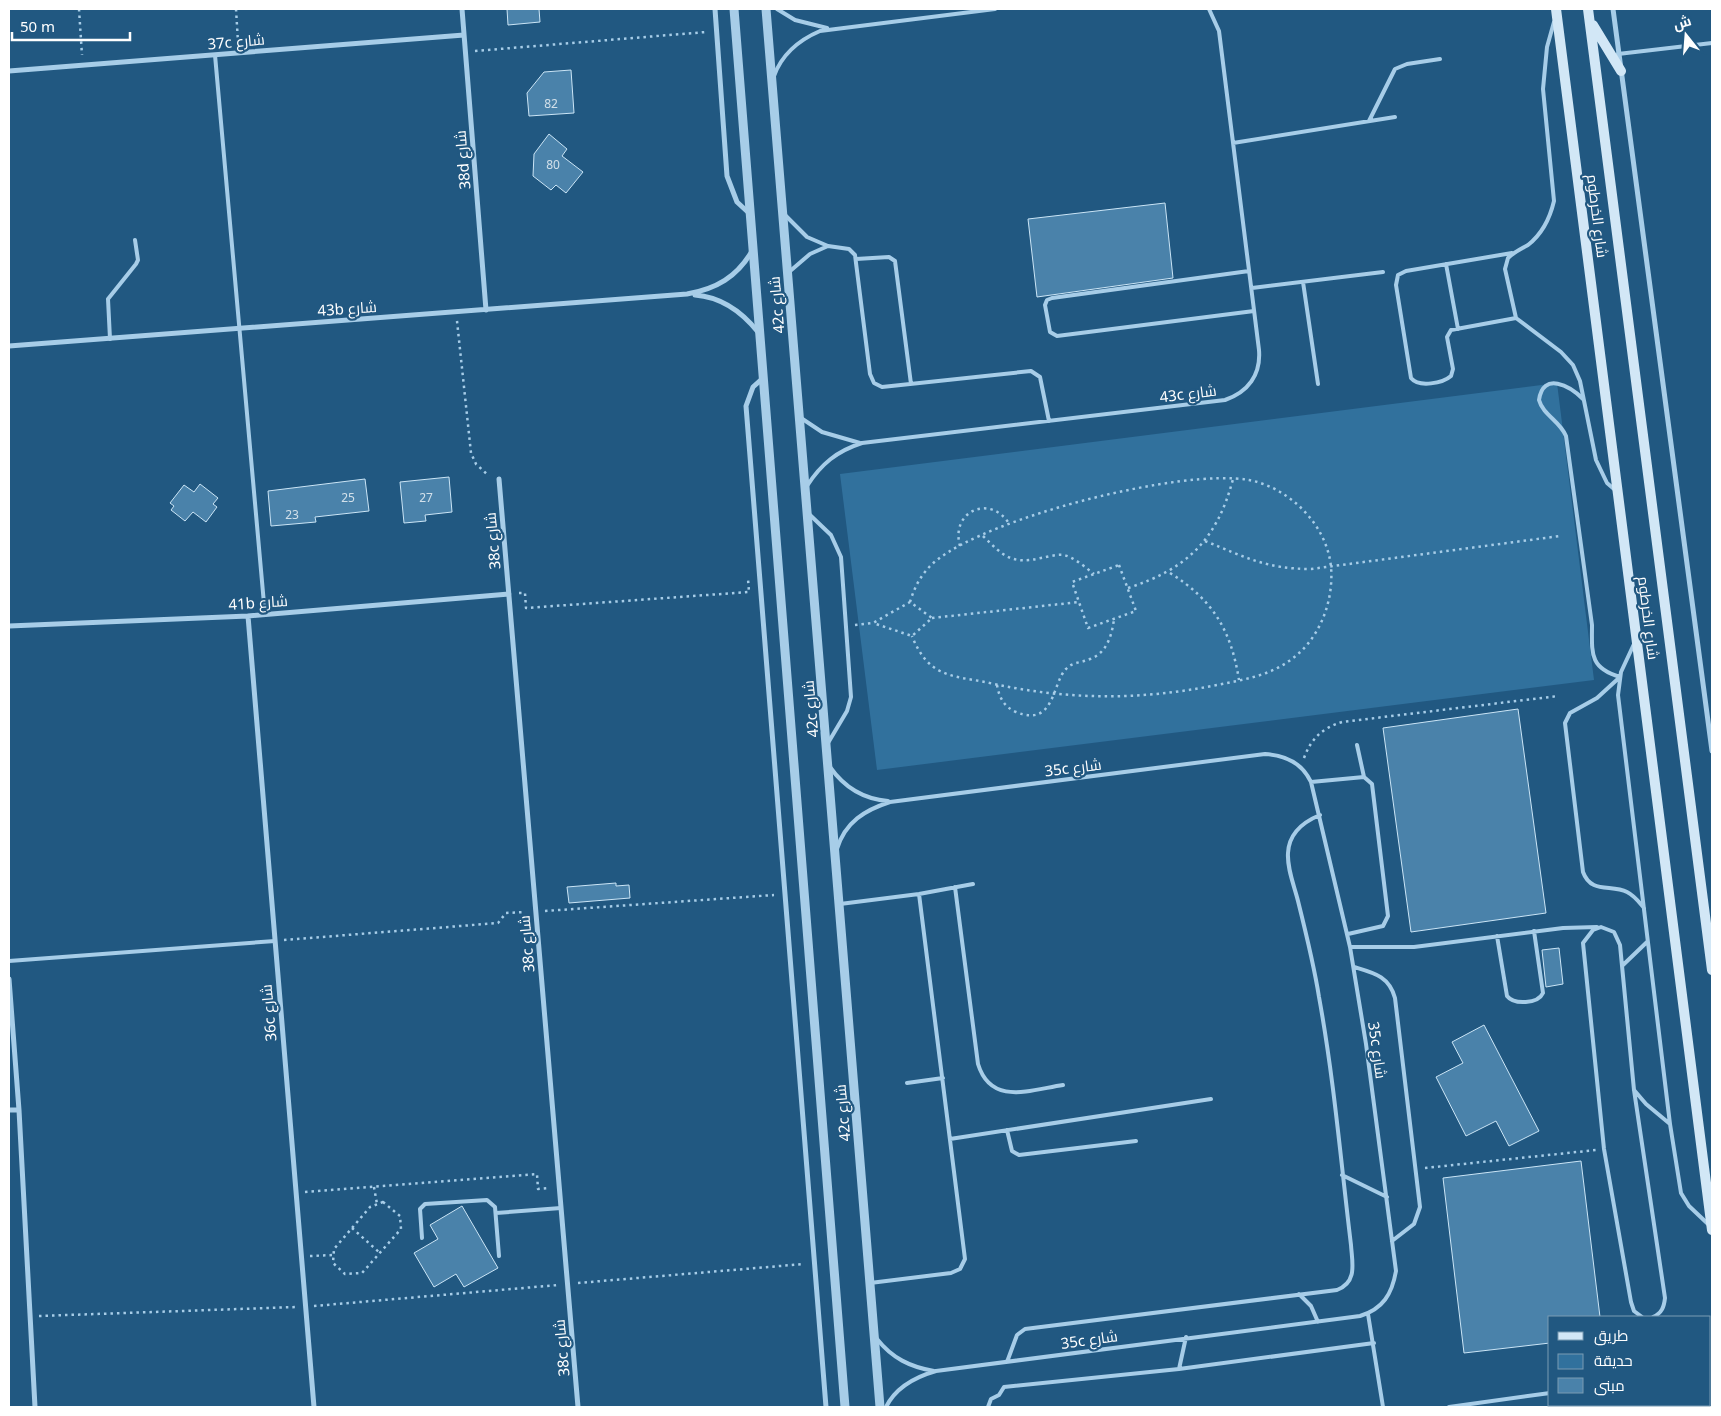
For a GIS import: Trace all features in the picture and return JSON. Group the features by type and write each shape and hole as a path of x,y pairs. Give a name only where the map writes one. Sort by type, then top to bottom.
{"main road":[{"name":"شارع الخرطوم","path":"1588,9 1712,970"},
{"name":"شارع الخرطوم","path":"1556,11 1712,1229"},
{"path":"1590,20 1621,71"}],"street":[{"name":"38d شارع","path":"462,9 486,310"},
{"path":"715,9 729,186 737,202 750,214"},
{"name":"42c شارع","path":"734,9 845,1407"},
{"name":"42c شارع","path":"766,9 880,1407"},
{"path":"1613,9 1712,751"},
{"name":"37c شارع","path":"9,71 464,35"},
{"name":"43b شارع","path":"9,346 687,294 714,288 726,281 737,272 752,250"},
{"name":"43b شارع","path":"687,294 701,295 728,305 740,312 759,333"},
{"path":"763,378 753,386 746,406 826,1407"},
{"name":"38c شارع","path":"499,479 578,1407"},
{"name":"41b شارع","path":"9,626 265,615 509,594"},
{"name":"36c شارع","path":"248,616 314,1407"},
{"path":"9,979 19,1110 35,1407"},
{"path":"9,1110 19,1110"}],"lane":[{"path":"777,9 807,24 831,28"},
{"path":"772,82 782,60 798,42 808,36 831,28 995,9"},
{"name":"43c شارع","path":"805,488 829,459 839,452 862,443 1225,400 1234,397 1249,386 1258,369 1260,350 1219,31 1209,9"},
{"path":"1516,318 1451,330 1447,334 1453,369 1452,376 1424,384 1414,382 1410,373 1396,282 1402,272 1512,253 1527,245 1542,230 1552,211 1555,190 1543,89 1547,47 1556,11"},
{"path":"1618,54 1712,43"},
{"path":"215,55 265,615"},
{"path":"1369,121 1395,69 1407,64 1440,59"},
{"path":"1233,143 1395,117"},
{"path":"783,213 807,237 828,246 850,249 856,259 871,379 874,383 882,387 1031,371 1040,377 1050,421"},
{"path":"110,339 108,299 138,260 135,240"},
{"path":"788,274 810,254 828,246"},
{"path":"1512,253 1508,258 1505,269 1516,318 1568,358 1577,373 1596,460 1607,483 1618,492"},
{"path":"856,259 889,257 895,261 912,384"},
{"path":"1446,264 1458,329"},
{"path":"1249,271 1052,298 1047,300 1045,306 1050,332 1057,336 1254,311"},
{"path":"1252,288 1383,272"},
{"path":"1303,282 1318,384"},
{"path":"1583,399 1570,388 1557,383 1551,384 1542,390 1539,400 1543,410 1559,423 1566,436 1592,625 1592,652 1599,667 1620,677"},
{"name":"43c شارع","path":"800,417 822,432 848,441 862,443"},
{"path":"807,513 831,534 839,549 846,626 851,697 847,711 826,744"},
{"path":"1636,640 1620,677 1618,694 1670,1124 1681,1194 1689,1206 1712,1229"},
{"path":"1620,677 1597,698 1570,713 1565,723 1585,878 1595,887 1626,891 1636,898 1644,908"},
{"path":"1357,745 1364,777"},
{"name":"35c شارع","path":"836,854 846,830 855,820 865,812 890,802 1265,754 1285,757 1301,767 1311,782 1348,934 1396,1271 1392,1289 1383,1304 1368,1314 936,1371 908,1382 896,1392 886,1407"},
{"name":"35c شارع","path":"828,765 837,777 861,795 890,802"},
{"path":"1311,782 1364,777 1370,781 1373,788 1388,916 1383,926 1348,934"},
{"path":"1007,1362 1017,1335 1025,1329 1337,1290 1346,1285 1352,1276 1352,1254 1320,999 1288,864 1288,851 1291,839 1298,828 1308,820 1320,815"},
{"path":"840,904 919,894 973,884"},
{"path":"955,887 982,1075 989,1084 998,1090 1010,1093 1063,1085"},
{"path":"870,1283 956,1272 965,1260 919,894"},
{"path":"1350,947 1414,947 1575,926 1608,928 1618,938 1623,965 1634,1090 1665,1298 1664,1307 1659,1315 1656,1316"},
{"path":"1601,928 1593,930 1583,943 1604,1149 1631,1302 1634,1311 1641,1316"},
{"path":"1497,936 1507,996 1516,1002 1536,1000 1543,993 1534,931"},
{"path":"9,961 275,940"},
{"path":"1623,965 1647,942"},
{"path":"1354,967 1383,977 1393,990 1416,1169 1419,1213 1414,1224 1392,1241"},
{"path":"907,1083 943,1078"},
{"path":"1634,1090 1646,1104 1670,1124"},
{"path":"950,1139 1211,1099"},
{"path":"1007,1130 1012,1151 1018,1155 1136,1141"},
{"path":"1342,1175 1387,1198"},
{"path":"422,1238 420,1209 425,1204 482,1199 492,1203 496,1213 499,1256"},
{"path":"496,1213 562,1208"},
{"path":"1299,1294 1311,1306 1318,1322"},
{"path":"1368,1314 1383,1407"},
{"name":"35c شارع","path":"874,1336 894,1357 907,1364 936,1371"},
{"path":"1179,1369 1186,1337"},
{"path":"988,1407 991,1399 999,1395 1004,1387 1179,1369 1374,1343"},
{"path":"1449,1407 1548,1393"}],"path":[{"path":"79,9 83,65"},
{"path":"236,9 239,53"},
{"path":"466,52 717,31"},
{"path":"456,312 471,453 480,468 489,476 499,479"},
{"path":"1128,588 1169,572 1188,558 1205,541 1218,522 1228,501 1234,478"},
{"path":"846,626 873,623 910,602 918,582 926,571 947,553 983,536 1076,503 1121,492 1191,481 1234,478 1268,486 1298,505 1320,533 1331,566 1330,593 1326,610 1310,641 1291,660 1268,673 1192,690 1145,695 1055,696 998,685 938,670 922,656 912,636 873,623"},
{"path":"960,546 958,530 967,515 974,510 991,509 1005,517 1010,525"},
{"path":"983,536 1000,553 1015,560 1030,561 1063,555 1075,560 1094,574"},
{"path":"1205,541 1235,555 1273,567 1311,569 1560,536"},
{"path":"1119,564 1136,611 1088,628 1072,582 1094,574 1119,564"},
{"path":"1169,572 1188,584 1205,600 1219,618 1229,638 1239,680"},
{"path":"509,594 525,593 526,608 749,592 748,577 760,577"},
{"path":"910,602 932,618"},
{"path":"912,636 932,618 1079,602"},
{"path":"998,685 1002,701 1007,707 1022,714 1038,713 1055,696 1064,670 1075,663 1096,656 1105,648 1113,631 1114,619"},
{"path":"1301,767 1312,741 1324,729 1333,725 1558,696"},
{"path":"1416,1169 1604,1149"},
{"path":"296,1193 538,1174 538,1189 560,1187"},
{"path":"374,1187 377,1204"},
{"path":"383,1202 400,1216 401,1229 362,1273 345,1274 334,1262 334,1248 352,1228 370,1206 383,1202"},
{"path":"352,1228 380,1253"},
{"path":"301,1257 334,1254"},
{"path":"30,1317 305,1307 815,1263"}],"green space":[{"path":"1557,383 1594,680 877,770 840,474"}],"building":[{"path":"507,9 539,9 540,22 508,25"},
{"path":"571,70 574,113 529,116 527,93 544,72"},
{"path":"549,134 567,149 562,156 583,172 566,193 556,185 551,190 533,176 534,154"},
{"path":"1165,203 1173,278 1037,297 1028,219"},
{"path":"449,477 452,512 425,515 426,521 404,523 400,482"},
{"path":"365,479 369,511 315,517 316,522 271,526 268,491"},
{"path":"200,484 218,498 213,504 217,507 206,522 193,512 185,521 171,510 174,506 170,503 184,485 194,492"},
{"path":"1518,709 1546,913 1411,932 1383,728"},
{"path":"616,883 616,886 629,885 630,898 569,903 567,887"},
{"path":"1559,948 1563,984 1546,987 1542,950"},
{"path":"1484,1025 1539,1131 1509,1146 1496,1121 1466,1136 1436,1077 1463,1063 1452,1042"},
{"path":"1581,1161 1600,1316 1548,1316 1548,1343 1464,1353 1443,1178"},
{"path":"462,1206 498,1268 464,1287 456,1274 434,1287 414,1253 438,1239 430,1225"}]}
